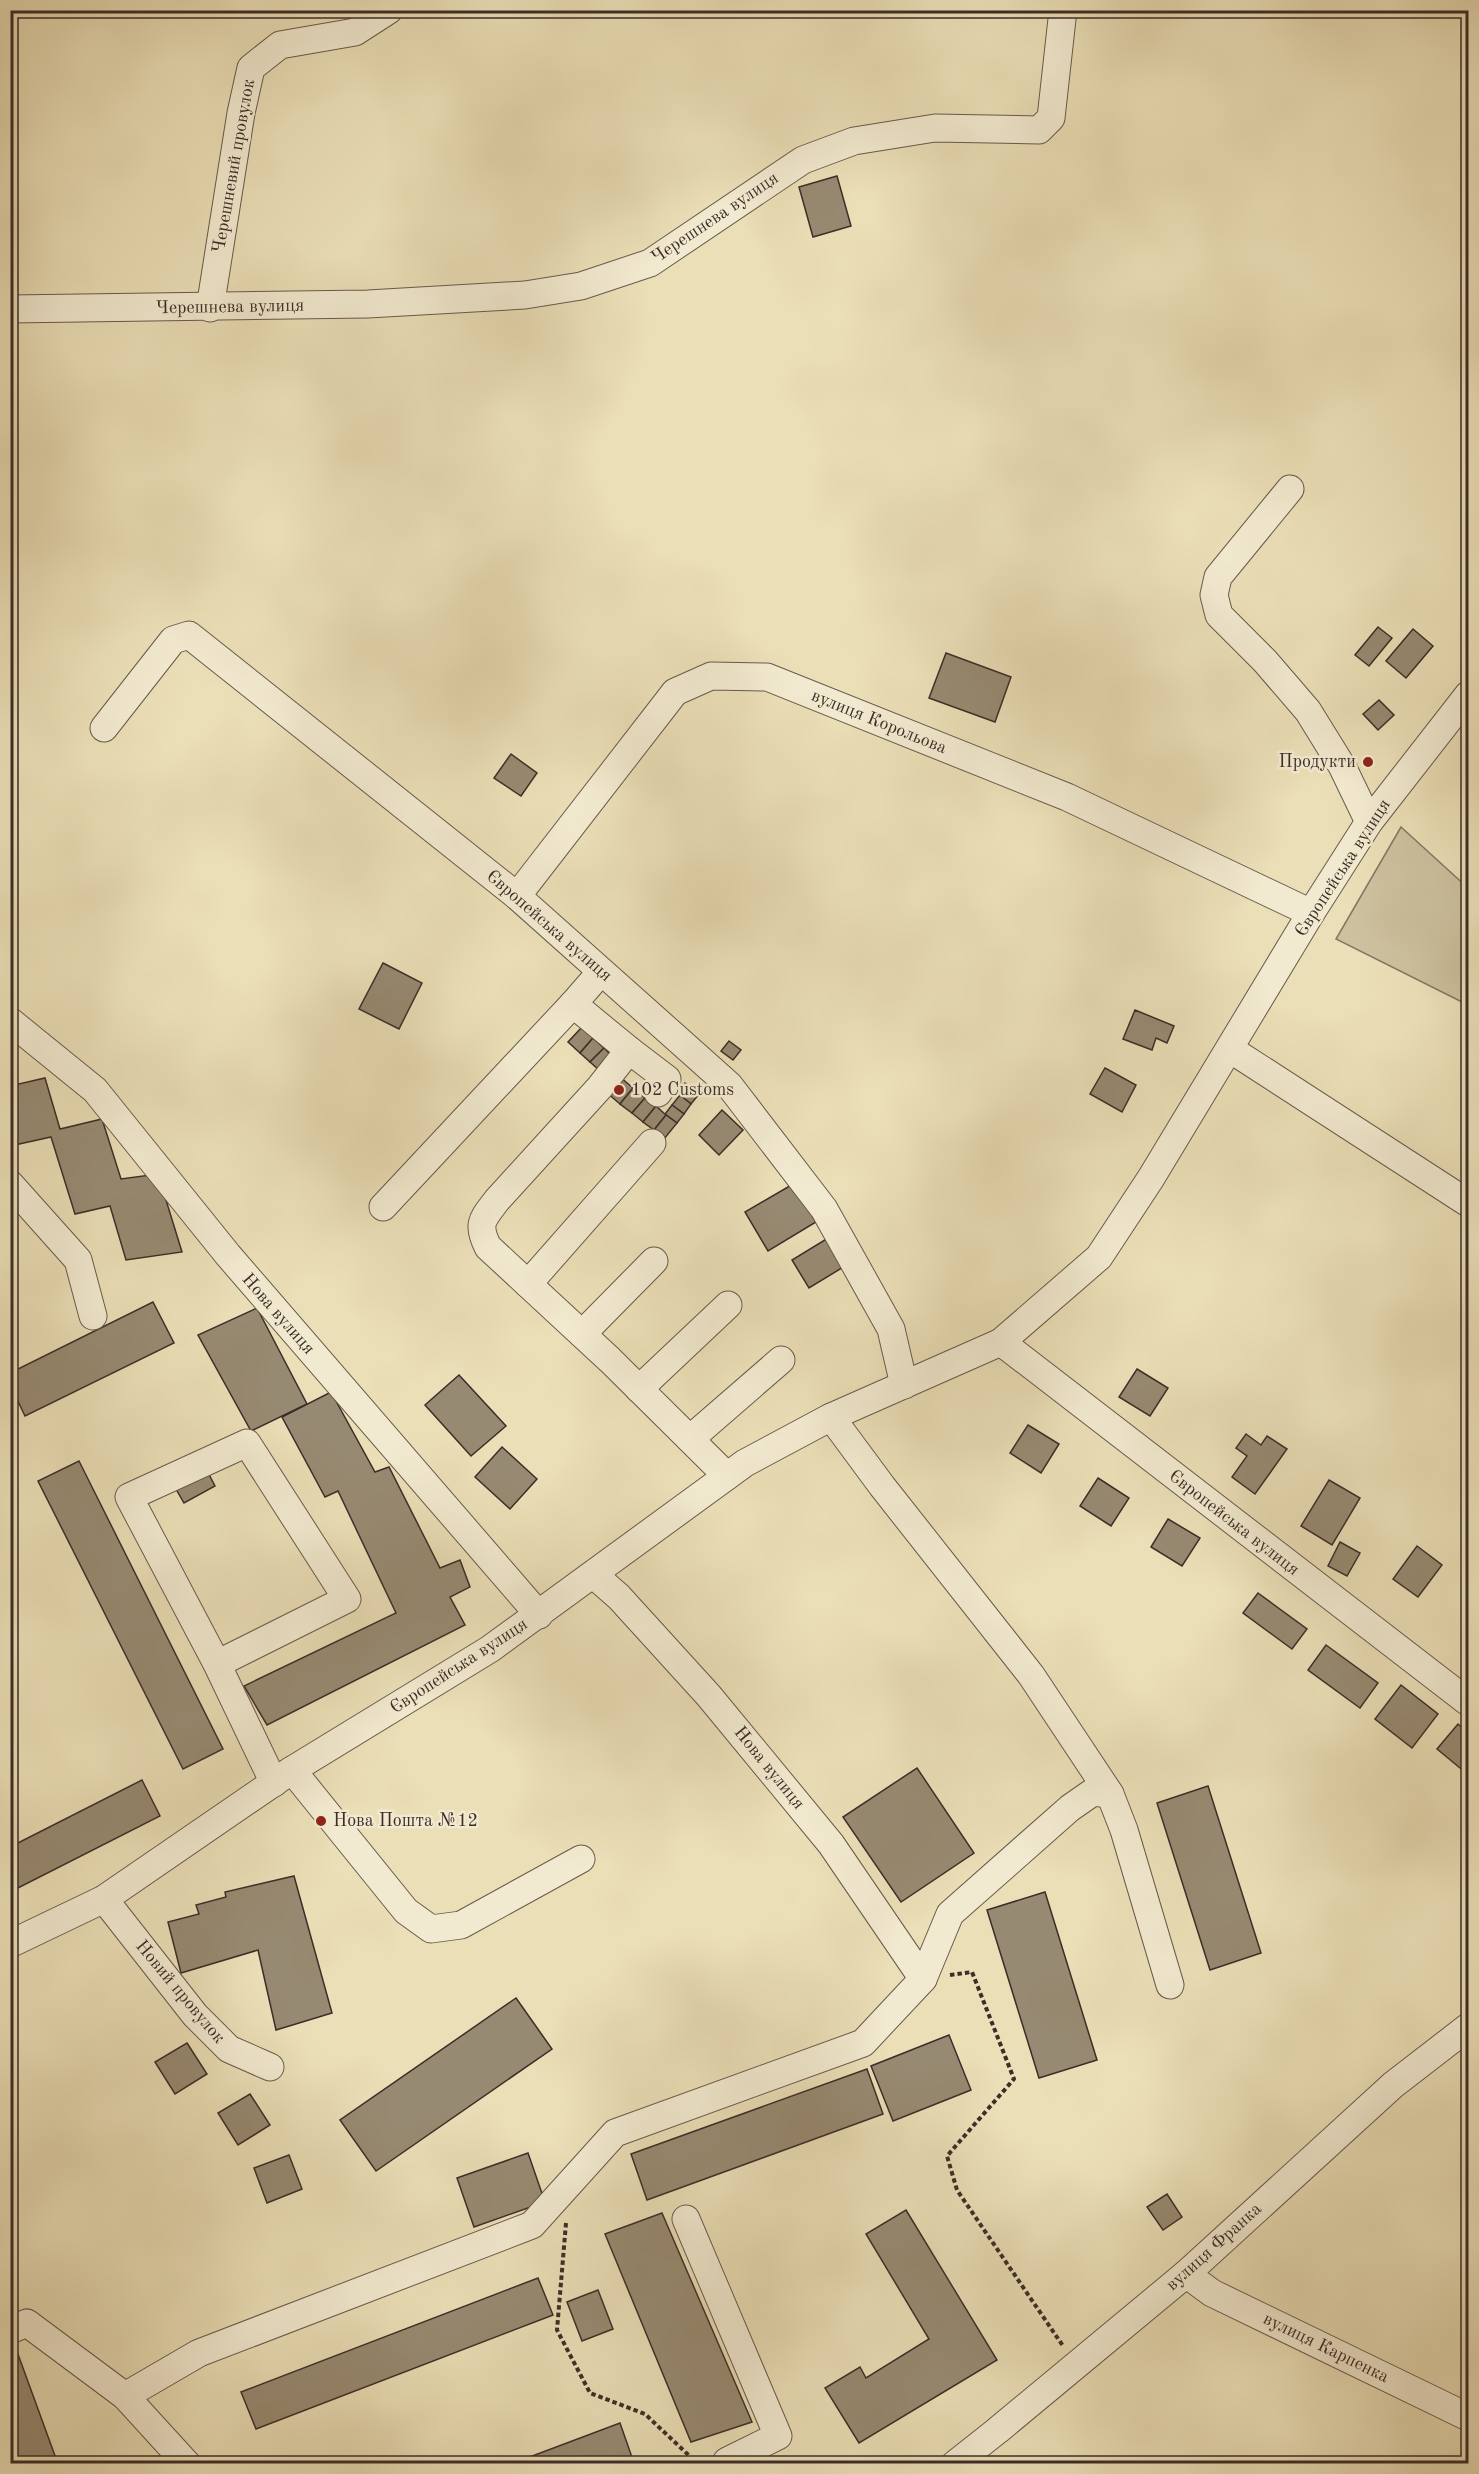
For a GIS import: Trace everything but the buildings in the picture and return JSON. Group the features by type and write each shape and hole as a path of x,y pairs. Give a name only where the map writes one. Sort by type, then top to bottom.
{"street":[{"name":"Черешневий провулок","path":"210,308 241,113 251,69 280,45 355,32 389,10"},
{"name":"Черешнева вулиця","path":"10,309 368,304 525,296 581,286 650,262 803,160 854,141 935,128 1040,130 1051,118 1063,10"},
{"path":"1290,489 1218,577 1214,595 1219,615 1265,661 1308,711 1342,766 1369,822"},
{"name":"Європейська вулиця","path":"104,728 173,640 189,635 517,896 729,1085 824,1209 891,1329 904,1385"},
{"name":"вулиця Корольова","path":"517,896 675,692 711,676 767,677 1066,797 1311,913"},
{"name":"Європейська вулиця","path":"10,1944 104,1899 283,1777 490,1649 745,1463 831,1417 1001,1342 1099,1257 1151,1178 1311,913 1369,822 1468,695"},
{"path":"383,1207 593,981"},
{"path":"573,1004 667,1079 657,1093"},
{"name":"Нова вулиця","path":"10,1021 95,1090 228,1255 539,1615"},
{"path":"1230,1049 1468,1203"},
{"path":"629,1050 600,1087 497,1200 483,1218 480,1232 488,1247 582,1334 727,1476"},
{"path":"528,1284 652,1143"},
{"path":"10,1184 78,1260 93,1316"},
{"path":"582,1334 654,1261"},
{"path":"639,1389 728,1305"},
{"name":"Європейська вулиця","path":"1001,1342 1468,1702"},
{"path":"690,1438 780,1360"},
{"path":"831,1417 882,1486 1031,1675 1110,1794 1124,1830 1170,1985"},
{"path":"217,1664 347,1599 247,1443 129,1497 217,1664 283,1777 405,1911 431,1929 461,1925 581,1859"},
{"name":"Нова вулиця","path":"594,1575 619,1597 710,1696 823,1835 923,1979"},
{"path":"125,2397 199,2354 532,2225 615,2133 863,2043 923,1979 950,1914 1070,1808 1093,1792 1110,1794"},
{"name":"Новий провулок","path":"104,1899 195,2015 229,2049 270,2067"},
{"name":"вулиця Франка","path":"955,2463 1186,2274 1393,2085 1468,2027"},
{"path":"686,2219 778,2436 727,2463"},
{"name":"вулиця Карпенка","path":"1186,2274 1212,2293 1468,2417"},
{"path":"16,2322 125,2397 187,2463"}],"path":[{"path":"923,1979 972,1972 1014,2079 947,2156 957,2190 1075,2364"},
{"path":"569,2184 557,2330 590,2393 645,2414 698,2463"}],"shaded area":[{"path":"1401,827 1468,888 1468,1005 1336,939"}],"place":[{"name":"Продукти","path":"1368,762"},
{"name":"102 Customs","path":"619,1090"},
{"name":"Нова Пошта №12","path":"321,1821"}]}
